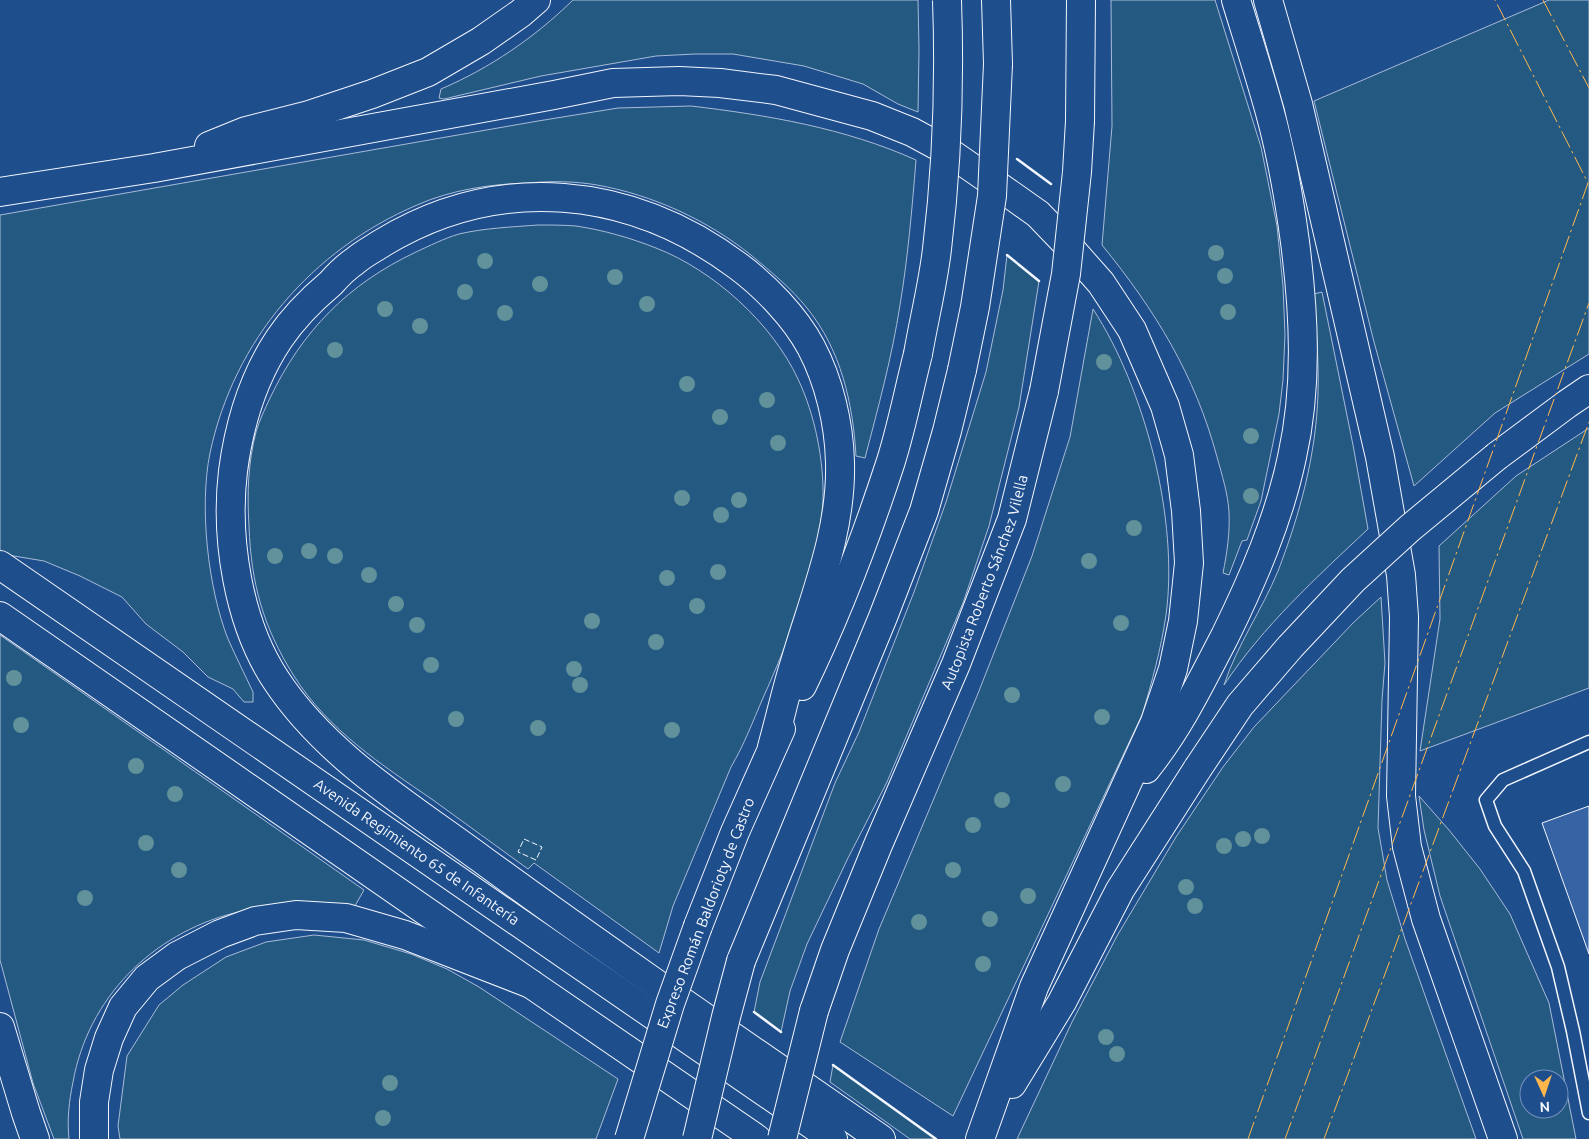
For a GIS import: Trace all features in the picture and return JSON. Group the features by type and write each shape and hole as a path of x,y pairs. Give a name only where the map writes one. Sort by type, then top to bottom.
{"main road":[{"path":"154,168 246,131 310,115 428,72 481,41 536,0"},
{"path":"772,747 825,639 864,537 892,459 918,354 937,250 946,150 948,43 946,0"},
{"path":"697,1139 741,961 883,617 924,511 947,431 975,308 992,196 998,64 996,0"},
{"name":"Autopista Roberto Sánchez Vilella","path":"782,1139 814,1011 835,950 956,664 1012,519 1044,391 1066,274 1077,172 1080,121 1080,0"},
{"path":"1118,806 1160,752 1185,714 1232,621 1259,563 1278,510 1292,457 1299,418 1303,355 1302,315 1291,214 1270,111 1236,0"},
{"path":"1268,0 1298,104 1380,457 1401,575 1404,617 1400,796 1407,847 1426,919 1504,1139"},
{"path":"0,192 154,168 613,83 644,81 712,83 776,90 872,116 912,132 948,152 1038,214 1101,283 1132,330 1147,364 1165,406 1179,455 1186,511 1189,563 1182,621 1173,669 1155,722 1034,987 983,1133"},
{"path":"772,747 794,663 821,583 827,559 839,498 840,462 837,428 831,404 823,374 809,343 782,308 754,278 726,257 692,236 648,215 594,201 552,197 513,199 471,205 436,216 399,233 356,260 311,301 281,336 265,364 247,404 236,447 230,492 232,546 239,586 255,641 274,678 306,719 353,764 568,922 881,1139"},
{"path":"983,1133 1062,1002 1120,890 1240,705 1290,647 1353,580 1410,528 1498,456 1589,389"},
{"path":"1520,440 1589,400"},
{"name":"Avenida Regimiento 65 de Infantería","path":"0,564 833,1139"},
{"path":"0,616 757,1139"},
{"name":"Expreso Román Baldorioty de Castro","path":"628,1139 670,1004 698,926 735,832 772,747"},
{"path":"94,1139 94,1102 99,1070 109,1038 123,1007 147,978 177,956 220,934 255,921 296,915 346,918 404,935 531,984"},
{"path":"0,1027 35,1139"}],"lane":[{"path":"1589,742 1504,780 1486,800 1495,826 1524,871 1558,967 1589,1113"}],"shaded area":[{"path":"573,0 918,0 918,112 898,104 863,84 804,66 733,54 656,56 541,76 444,99 439,98 441,89 477,72 511,51 543,27"},
{"path":"1111,0 1215,0 1261,147 1277,226 1283,286 1285,335 1283,380 1279,414 1261,501 1247,540 1242,541 1229,575 1223,573 1229,535 1227,498 1208,427 1197,398 1185,371 1156,319 1102,245 1112,126"},
{"path":"1549,0 1589,0 1589,354 1495,413 1414,486 1374,342 1314,101"},
{"path":"691,106 805,124 862,139 916,160 908,251 897,324 865,458 856,456 852,416 843,378 829,341 819,324 801,301 780,280 734,242 679,211 659,202 618,189 571,182 499,185 443,195 417,205 379,224 344,247 312,273 283,304 258,337 238,373 221,412 210,453 205,498 207,547 221,619 228,639 253,692 253,702 244,702 233,689 208,677 183,652 146,624 122,597 44,561 2,554 0,552 0,215 618,108"},
{"path":"538,225 576,226 607,232 637,241 677,258 719,284 757,319 787,358 809,407 820,454 823,485 821,524 810,575 802,601 773,675 731,767 673,906 659,953 534,863 528,869 376,760 339,730 308,695 283,658 267,622 256,586 250,547 248,490 251,455 256,432 266,406 283,374 312,331 348,295 369,279 416,252 459,234 489,229"},
{"path":"1007,255 1039,281 1019,407 989,526 963,603 887,782 807,944 790,991 781,1032 754,1012 760,982 835,783 859,732 914,592 946,502 986,372 1003,290"},
{"path":"1322,292 1368,529 1273,622 1239,663 1224,685 1229,670 1278,571 1300,506 1310,462 1317,417 1318,357 1314,294"},
{"path":"1093,309 1112,341 1128,377 1154,456 1167,538 1169,578 1164,628 1142,715 953,1116 840,1042 879,929 977,696 1032,556 1070,437"},
{"path":"1589,428 1589,688 1420,751 1440,619 1439,546 1516,476"},
{"path":"1381,597 1385,663 1378,828 1387,880 1405,939 1476,1139 1017,1139 1072,1022 1117,936 1176,837 1223,767 1254,727 1354,622"},
{"path":"0,635 364,890 352,911 278,907 248,910 204,923 176,936 151,954 128,974 109,997 93,1023 81,1051 70,1096 69,1139 54,1139 33,1083 0,960"},
{"path":"1419,796 1480,869 1510,914 1549,1003 1562,1069 1519,1069 1519,1119 1569,1119 1569,1104 1576,1139 1523,1139 1440,896 1424,830"},
{"path":"314,935 364,940 411,954 447,969 479,987 618,1079 596,1139 120,1139 118,1126 127,1056 159,1005 183,985 226,957 266,942"},
{"path":"833,1065 936,1139 910,1139 830,1082"}],"building":[{"path":"1589,806 1589,954 1542,823"}],"fence":[{"path":"524,839 542,847 536,860 518,852 524,839"}],"wall":[{"path":"1017,159 1051,184"},
{"path":"1007,255 1039,281"},
{"path":"754,1012 781,1032"},
{"path":"833,1065 936,1139"}],"power":[{"path":"1248,1139 1588,183 1495,0"},
{"path":"1543,0 1589,88"},
{"path":"1285,1139 1589,303"},
{"path":"1324,1139 1589,422"}]}
